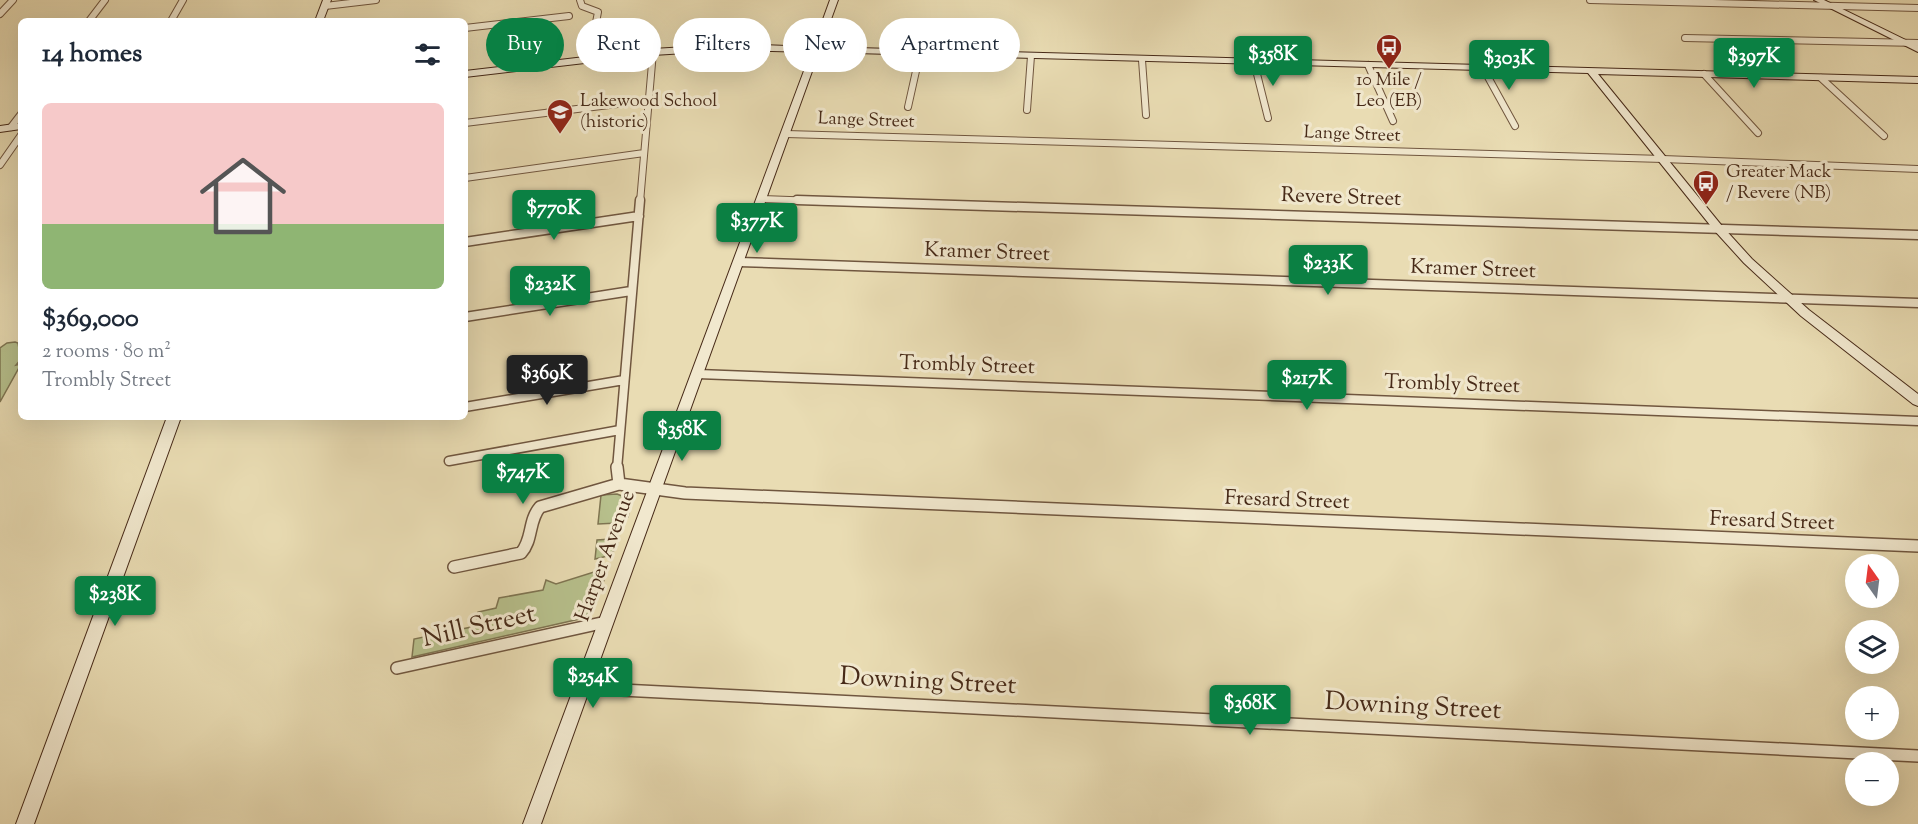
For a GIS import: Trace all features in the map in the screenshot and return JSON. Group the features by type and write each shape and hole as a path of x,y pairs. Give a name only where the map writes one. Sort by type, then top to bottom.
{"street":[{"path":"0,14 13,0"},
{"path":"91,18 105,0"},
{"path":"173,18 183,0"},
{"path":"320,18 326,3 376,0"},
{"path":"580,0 582,6 598,12 597,18"},
{"name":"Harper Avenue","path":"828,18 834,0"},
{"path":"1590,0 1918,8"},
{"path":"1818,0 1918,49"},
{"path":"468,28 569,16"},
{"path":"1685,38 1918,43"},
{"path":"661,52 735,47 783,49"},
{"path":"1020,56 1918,80"},
{"path":"1027,110 1031,56"},
{"path":"1142,60 1146,115"},
{"path":"468,74 576,61"},
{"path":"1254,62 1268,118"},
{"path":"1368,65 1393,121"},
{"path":"1483,68 1515,126"},
{"path":"1591,71 1718,228 1748,261 1788,299 1918,401"},
{"path":"454,567 521,553 527,547 534,514 540,507 619,484 616,475 651,72"},
{"name":"Harper Avenue","path":"532,824 809,72"},
{"path":"908,107 916,72"},
{"path":"1704,74 1758,133"},
{"path":"1821,78 1884,136"},
{"path":"468,123 649,100"},
{"name":"Lange Street","path":"786,134 1663,159 1918,169"},
{"path":"0,165 18,139"},
{"path":"468,178 644,153"},
{"name":"Revere Street","path":"762,198 1918,235"},
{"path":"468,242 639,216"},
{"name":"Kramer Street","path":"739,262 1918,303"},
{"path":"468,317 631,291"},
{"name":"Trombly Street","path":"698,374 1918,421"},
{"path":"468,406 624,380"},
{"path":"25,824 173,420"},
{"path":"449,461 620,430"},
{"name":"Fresard Street","path":"619,484 654,491 1918,546"},
{"name":"Nill Street","path":"397,668 606,622"},
{"name":"Downing Street","path":"582,688 1918,756"}],"green space":[{"path":"7,343 18,343 16,365 18,365 18,369 0,402 0,348"},
{"path":"617,494 632,500 628,517 618,523 598,524 601,495"},
{"path":"611,539 618,543 612,553 595,559 597,540"},
{"path":"594,572 601,573 604,580 592,610 584,618 412,657 414,639 476,626 478,612 496,608 499,598 543,590 546,580 556,584"}],"place":[{"name":"10 Mile / Leo (EB)","path":"1389,70"},
{"name":"Lakewood School (historic)","path":"560,135"},
{"name":"Greater Mack / Revere (NB)","path":"1706,206"}]}
